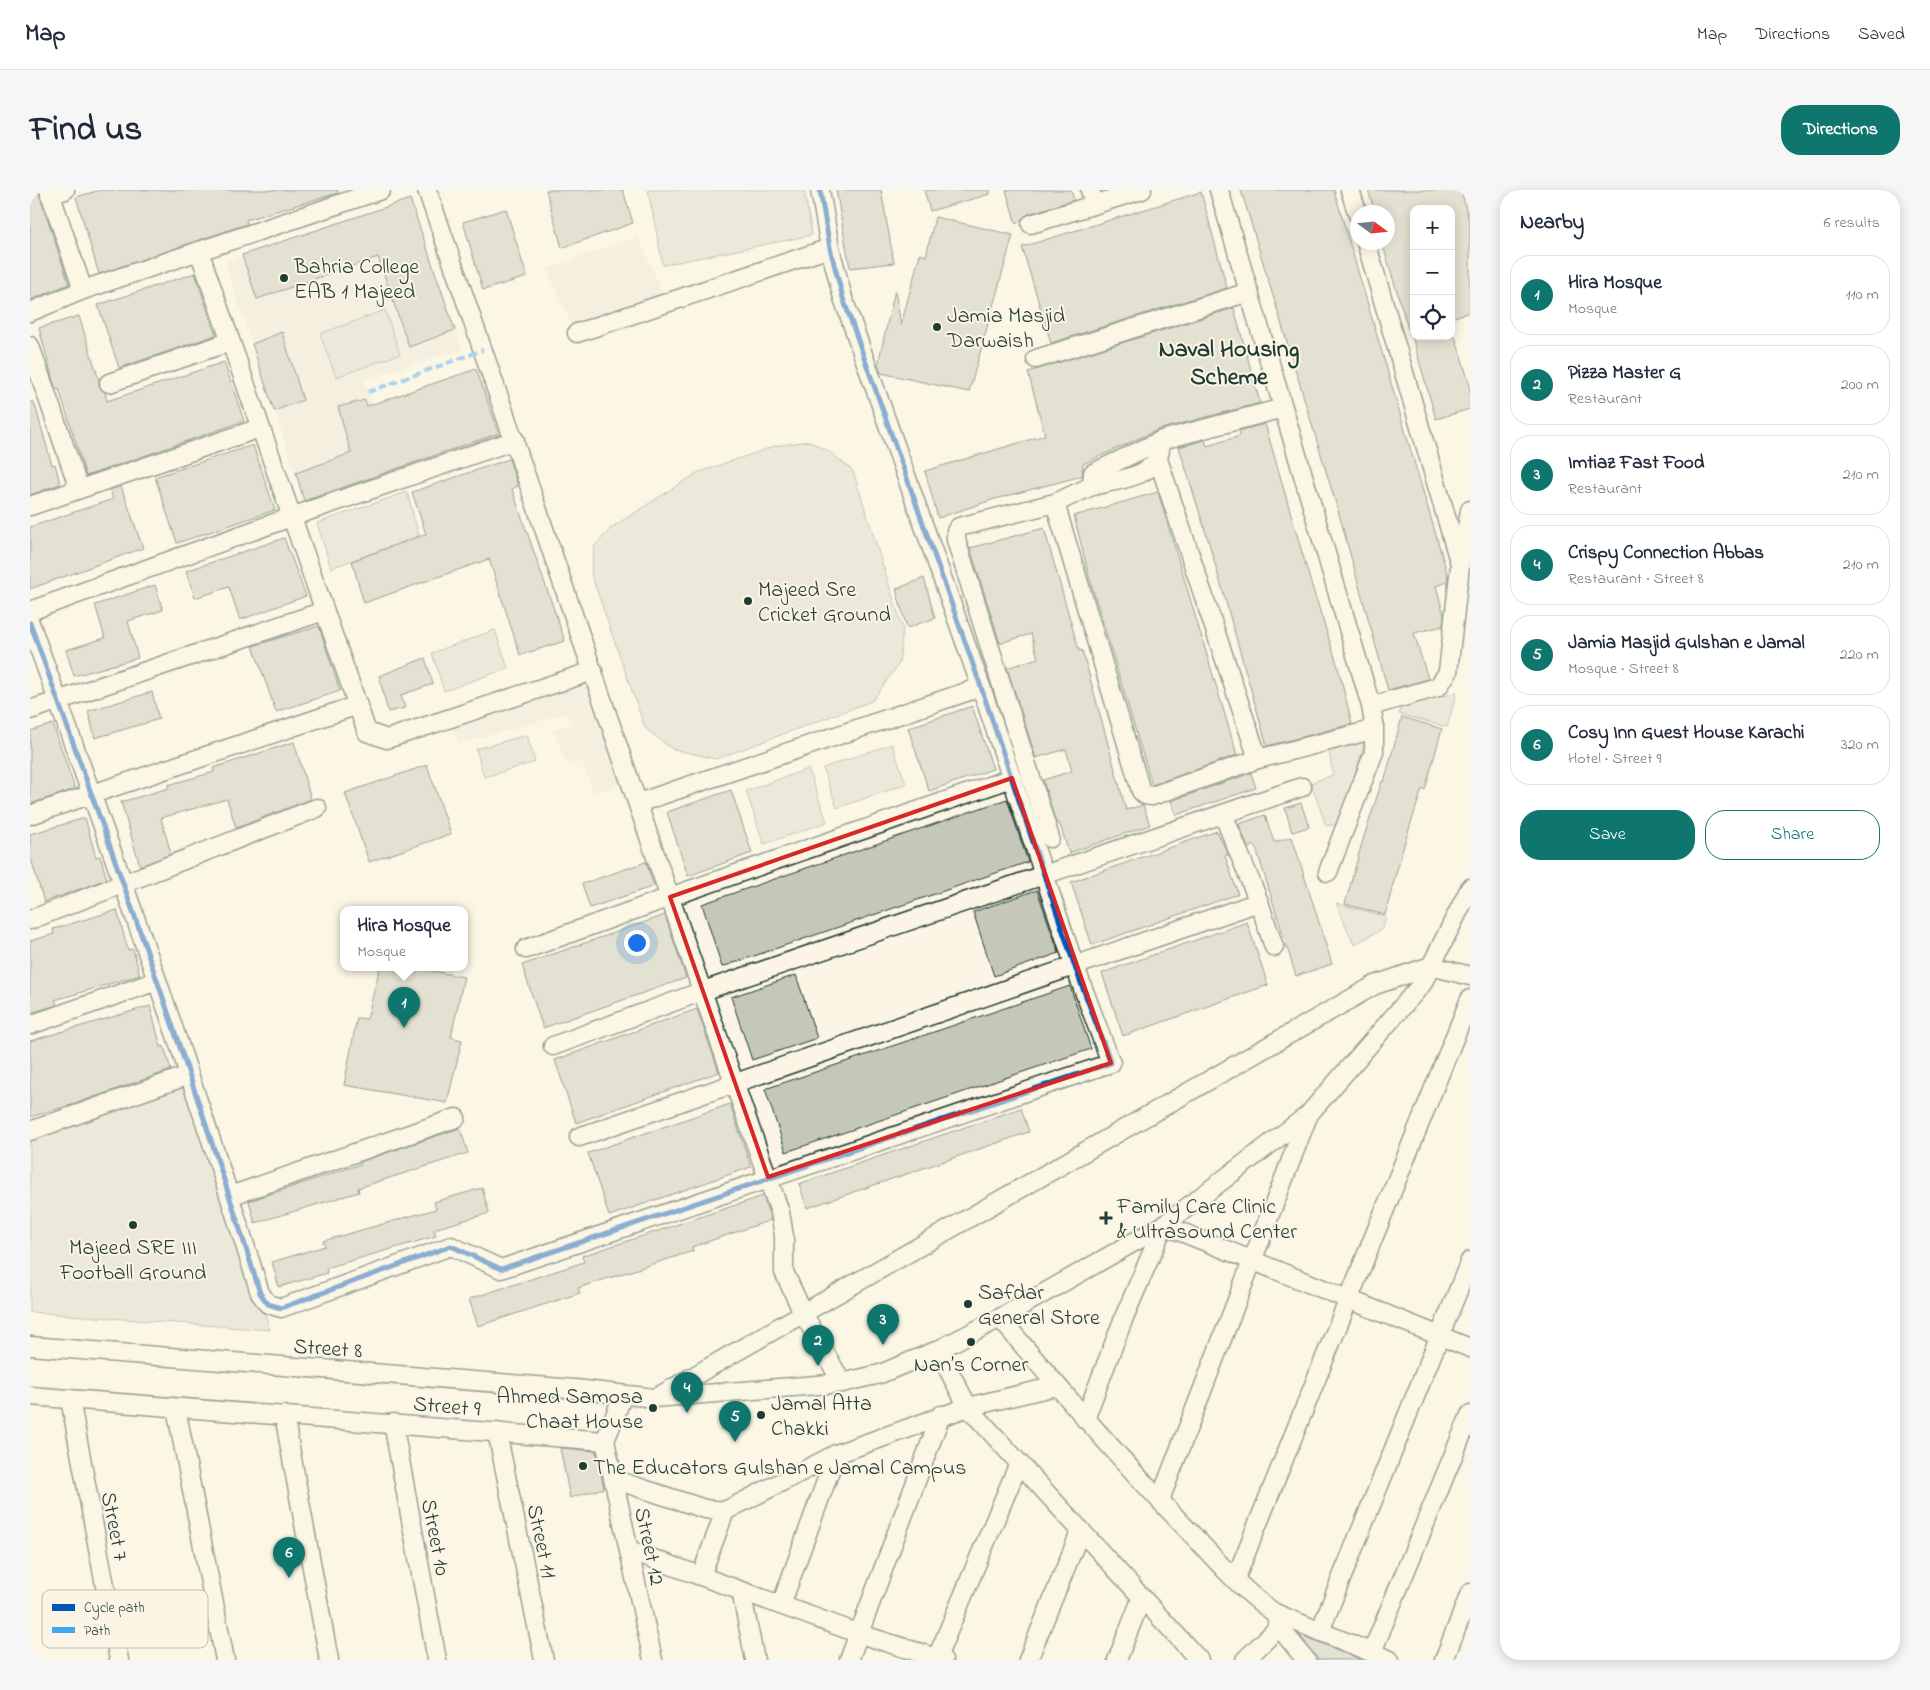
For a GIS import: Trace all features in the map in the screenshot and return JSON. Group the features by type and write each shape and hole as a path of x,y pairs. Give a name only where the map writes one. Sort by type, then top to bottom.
{"street":[{"path":"30,312 83,290 381,190"},
{"path":"426,190 516,440 670,897 780,1212 784,1236 784,1272 803,1313 842,1383"},
{"path":"30,623 124,884 230,1196 260,1293 268,1304 281,1308 451,1246 501,1269 768,1177 1110,1064 1075,967 982,687 843,298 830,248 820,190"},
{"path":"1031,224 1092,197 1142,190"},
{"path":"1219,190 1372,714 1374,752 1328,872"},
{"path":"1350,190 1355,205"},
{"path":"54,192 83,290"},
{"path":"577,333 830,248"},
{"path":"1368,250 1460,566"},
{"path":"199,252 367,732 387,739 593,670"},
{"path":"1036,359 1249,292"},
{"path":"109,383 229,342"},
{"path":"30,346 79,490"},
{"path":"1092,486 1092,473 1162,440 1283,408"},
{"path":"30,506 260,428"},
{"path":"30,610 291,517 516,440"},
{"path":"1162,440 1158,459 1258,759"},
{"path":"1050,838 959,549 956,531 959,527 1055,503 1092,486 1146,472 1158,459"},
{"path":"1055,503 1141,791 1145,795 1152,796 1258,759 1368,730 1372,714"},
{"path":"1372,714 1438,687 1448,672 1460,566 1470,510"},
{"path":"30,710 324,611"},
{"path":"638,803 982,687"},
{"path":"30,815 358,704"},
{"path":"526,949 1012,778"},
{"path":"553,1046 703,991 1302,787"},
{"path":"30,920 317,808"},
{"path":"1223,814 1259,902 1274,947"},
{"path":"1160,1500 1308,1115 1422,984 1470,888"},
{"path":"579,1137 1259,902"},
{"path":"654,1398 906,1256 1375,986 1431,966 1470,976"},
{"path":"30,1025 157,981"},
{"path":"1236,1580 1470,999"},
{"path":"30,1131 189,1075"},
{"name":"Street 8","path":"30,1346 576,1388 654,1398 842,1383 880,1374 938,1350 1000,1318 1164,1225 1308,1115"},
{"path":"230,1196 456,1118"},
{"path":"1085,1419 1125,1315 1164,1225 1470,1348"},
{"path":"1320,1631 1470,1261"},
{"path":"1000,1318 1085,1419 1255,1600 1277,1620 1306,1660"},
{"path":"938,1350 968,1407 1199,1660"},
{"path":"613,1479 706,1508 725,1511 836,1454 968,1407 1056,1386"},
{"path":"605,1441 623,1395"},
{"name":"Street 9","path":"30,1396 605,1441"},
{"name":"Street 7","path":"70,1400 106,1590"},
{"path":"176,1408 225,1660"},
{"path":"284,1415 329,1660"},
{"path":"1372,1652 1470,1415"},
{"path":"849,1660 941,1416"},
{"name":"Street 10","path":"393,1423 437,1660"},
{"name":"Street 11","path":"497,1432 544,1660"},
{"name":"Street 12","path":"605,1441 653,1660"},
{"path":"781,1605 836,1454"},
{"path":"629,1550 860,1634 938,1659 1019,1463"},
{"path":"701,1576 725,1511"},
{"path":"1028,1660 1081,1530"},
{"path":"741,1591 754,1660"},
{"path":"1444,1660 1470,1592"},
{"path":"1117,1660 1142,1598"},
{"path":"1277,1620 1320,1631 1390,1660"},
{"path":"1245,1660 1277,1620"}],"highlighted area":[{"path":"1012,778 1111,1063 768,1177 670,897"}],"shaded area":[{"path":"648,190 804,190 812,235 663,265"},
{"path":"410,199 462,349 364,380 396,472 306,506 225,262"},
{"path":"638,236 663,294 572,326 547,269"},
{"path":"385,310 400,354 336,377 320,334"},
{"name":"Majeed Sre Cricket Ground","path":"809,441 830,452 853,471 903,629 899,664 872,701 716,759 672,749 645,728 591,574 594,547 611,528 697,473 775,446"},
{"path":"407,492 419,536 331,568 317,523"},
{"path":"495,630 508,668 444,691 432,653"},
{"path":"589,678 624,783 594,794 582,761 567,764 553,730 571,723 567,713 459,744 451,725"},
{"path":"1457,692 1447,727 1399,714 1401,708"},
{"path":"527,735 535,762 484,777 476,749"},
{"path":"1365,742 1340,824 1326,826 1311,783 1333,775 1329,751"},
{"path":"892,744 906,784 837,808 823,768"},
{"path":"808,769 827,822 764,844 746,791"},
{"path":"1336,903 1386,917 1382,929 1354,945"},
{"name":"Majeed SRE III Football Ground","path":"189,1075 270,1330 30,1312 30,1137"}],"building":[{"path":"30,190 38,190 69,284 30,300"},
{"path":"101,190 338,190 338,193 246,220 247,224 99,274 76,197"},
{"path":"546,190 623,190 633,223 562,248"},
{"path":"836,190 881,190 894,263 850,268"},
{"path":"924,190 990,190 990,194 930,211"},
{"path":"1006,190 1071,190 1074,200 1028,214 1016,224"},
{"path":"1241,190 1334,190 1350,244 1350,250 1352,250 1448,576 1447,582 1436,586 1444,615 1443,626 1414,633 1428,679 1388,690 1339,514"},
{"path":"1368,190 1461,190 1470,224 1470,312 1455,317 1455,205 1410,205 1410,335 1384,250 1395,250 1395,205 1373,205"},
{"path":"1201,192 1227,288 1051,343 1022,247"},
{"name":"Bahria College EAB 1 Majeed","path":"410,199 455,330 409,347 378,257 257,299 242,255"},
{"path":"506,209 527,277 483,290 463,222"},
{"name":"Jamia Masjid Darwaish","path":"935,217 1013,235 969,392 881,373 878,364 895,290 901,325 920,254 926,256"},
{"path":"195,273 216,335 119,368 98,305"},
{"path":"1234,308 1260,403 1157,430 1083,464 1082,476 995,499 938,518 925,471 1045,435 1028,372"},
{"path":"79,316 99,380 99,386 105,392 107,401 224,362 244,421 86,476 59,389 56,390 53,381 39,328"},
{"path":"282,332 303,400 274,411 252,344"},
{"path":"1455,336 1470,386 1470,409 1436,419 1413,340 1455,340"},
{"path":"476,369 499,433 304,501 296,473 351,453 338,407 365,400 367,406"},
{"path":"30,402 34,402 52,465 55,464 60,484 30,495"},
{"path":"1265,424 1310,580 1338,667 1352,724 1267,746 1209,543 1179,447 1205,440 1207,446 1240,436 1239,431"},
{"path":"253,445 275,510 177,543 155,477"},
{"path":"509,459 518,486 512,489 565,641 520,655 489,559 364,603 352,561 426,534 412,492"},
{"path":"121,486 143,548 30,589 30,527 113,499 110,490"},
{"path":"1158,492 1237,755 1152,785 1090,580 1074,516"},
{"path":"1044,528 1079,651 1082,650 1126,810 1143,805 1150,825 1069,853 1059,822 1056,823 1043,780 1072,771 1066,749 1036,758 1007,668 1038,658 1031,634 1000,643 970,548"},
{"path":"284,538 306,596 240,620 229,587 195,598 186,571"},
{"path":"924,578 935,618 907,628 896,589"},
{"path":"155,585 163,610 128,621 138,658 74,676 66,650 105,638 95,605"},
{"path":"319,626 340,691 276,712 253,646"},
{"path":"425,658 433,684 401,695 405,708 388,712 379,676"},
{"path":"152,692 159,719 95,738 88,711"},
{"path":"972,706 993,769 929,791 908,728"},
{"path":"1402,717 1442,729 1425,790 1422,789 1402,851 1385,915 1345,904 1362,843 1382,781 1384,782"},
{"path":"53,724 75,789 30,804 30,731"},
{"path":"294,742 311,799 236,828 227,799 161,818 171,854 140,866 121,802 169,788 168,785 214,772 213,768"},
{"path":"427,765 451,834 369,862 345,793"},
{"path":"1251,773 1256,788 1176,815 1171,801"},
{"path":"731,790 752,853 688,876 667,812"},
{"path":"1007,799 1028,862 722,967 702,904"},
{"path":"1301,803 1309,827 1292,832 1285,808"},
{"path":"1265,815 1274,842 1292,837 1332,964 1296,976 1255,845 1248,848 1239,824"},
{"path":"85,818 96,857 100,856 107,879 44,902 32,862 30,863 30,834"},
{"path":"1217,831 1228,855 1225,856 1238,894 1092,945 1071,882"},
{"path":"646,862 654,886 590,908 582,884"},
{"path":"1037,890 1059,953 994,976 973,912"},
{"path":"117,910 128,950 133,949 140,975 55,1000 57,1005 30,1013 30,941 54,934 53,929"},
{"path":"665,915 686,978 543,1028 522,965"},
{"path":"1247,922 1268,985 1123,1036 1102,973"},
{"path":"379,971 433,971 464,977 451,1037 462,1040 447,1103 344,1085 357,1018 367,1019"},
{"path":"796,975 817,1038 752,1060 731,997"},
{"path":"1070,986 1091,1049 786,1152 765,1089"},
{"path":"150,1006 161,1047 164,1046 171,1070 74,1104 30,1117 30,1041"},
{"path":"697,1009 719,1072 576,1123 555,1060"},
{"path":"730,1104 751,1167 609,1216 588,1153"},
{"path":"1021,1108 1029,1132 807,1208 799,1184"},
{"path":"460,1128 468,1153 358,1188 359,1192 255,1223 249,1201 361,1164 360,1162"},
{"path":"482,1188 489,1213 434,1229 436,1236 326,1268 327,1273 279,1287 272,1262 325,1246 323,1241 436,1209 434,1202"},
{"path":"763,1196 771,1220 692,1247 693,1251 578,1288 580,1293 478,1326 469,1299 584,1262 582,1256"},
{"name":"The Educators Gulshan e Jamal Campus","path":"560,1448 596,1451 604,1488 570,1498"},
{"path":"1299,1634 1362,1660 1318,1660"}],"marked path":[{"path":"368,392 483,350"}],"cycle path":[{"path":"30,623 178,1040 260,1293 268,1304 281,1308 451,1246 501,1269 1111,1063 1075,967 981,687 843,298 830,248 820,190"}],"place":[{"name":"Bahria College EAB 1 Majeed","path":"284,278"},
{"name":"Jamia Masjid Darwaish","path":"937,327"},
{"name":"Majeed Sre Cricket Ground","path":"748,601"},
{"name":"Hira Mosque","path":"404,1028"},
{"name":"Family Care Clinic & Ultrasound Center","path":"1106,1218"},
{"name":"Majeed SRE III Football Ground","path":"133,1225"},
{"name":"Safdar General Store","path":"968,1304"},
{"name":"Nan’s Corner","path":"971,1342"},
{"name":"Imtiaz Fast Food","path":"883,1345"},
{"name":"Pizza Master G","path":"818,1366"},
{"name":"Ahmed Samosa Chaat House","path":"653,1408"},
{"name":"Crispy Connection Abbas","path":"687,1413"},
{"name":"Jamal Atta Chakki","path":"761,1415"},
{"name":"Jamia Masjid Gulshan e Jamal","path":"735,1442"},
{"name":"The Educators Gulshan e Jamal Campus","path":"583,1466"},
{"name":"Cosy Inn Guest House Karachi","path":"289,1578"}],"district":[{"name":"Naval Housing Scheme","path":"1229,362"}]}
